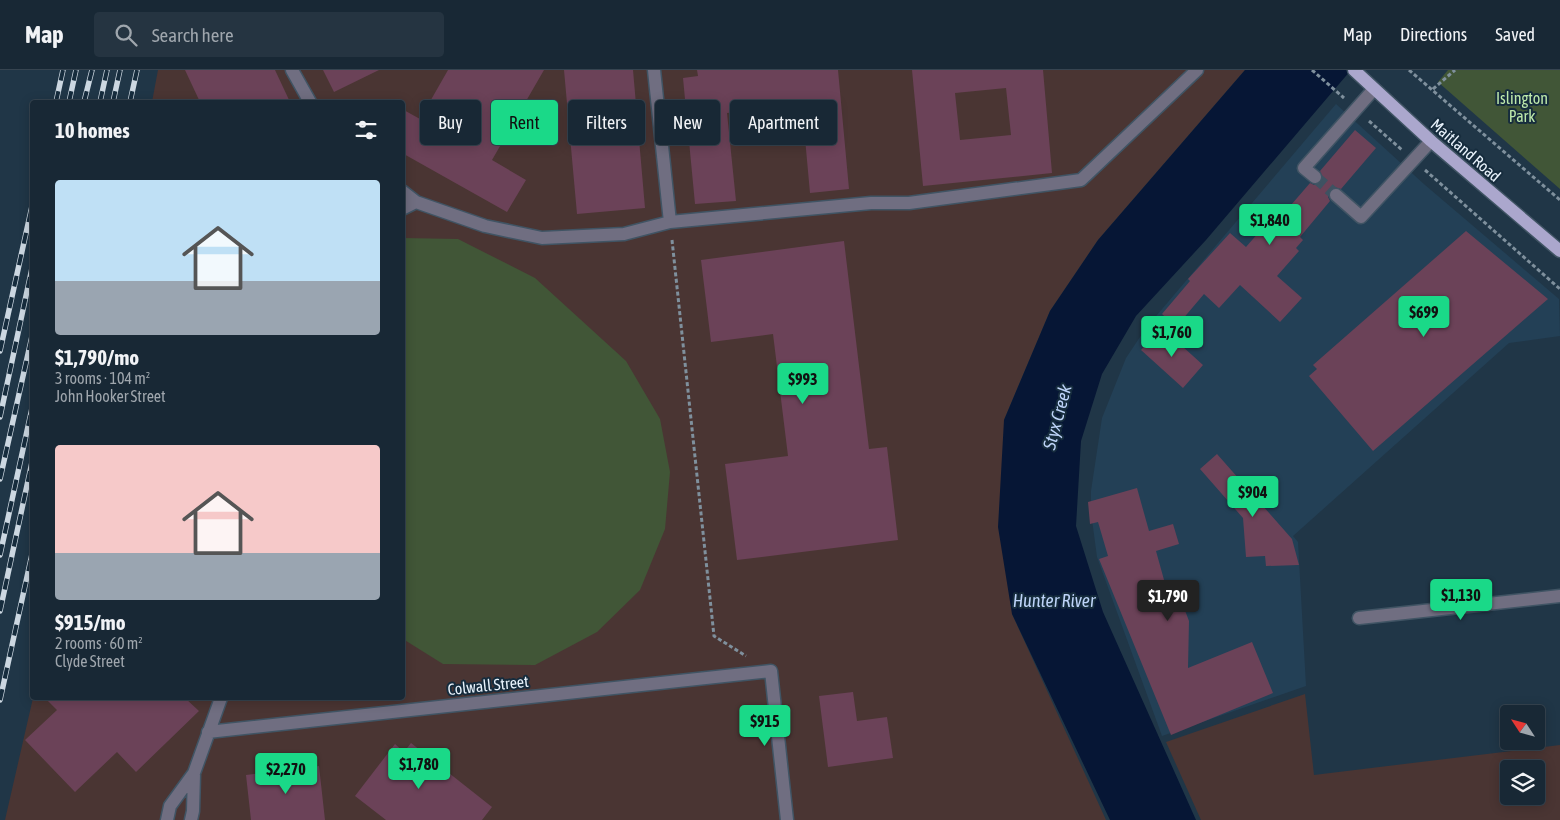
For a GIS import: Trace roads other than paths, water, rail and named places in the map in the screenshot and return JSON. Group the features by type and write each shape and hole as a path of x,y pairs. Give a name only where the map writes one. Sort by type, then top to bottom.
{"main road":[{"name":"Maitland Road","path":"1354,70 1431,141 1560,250"}],"street":[{"path":"292,70 309,100"},
{"path":"654,70 670,222"},
{"path":"405,193 416,202 485,226 542,238 624,234 670,222 871,204 909,203 1080,180 1197,70"},
{"path":"1315,177 1304,168 1374,89"},
{"path":"1336,195 1361,217 1431,141"},
{"path":"405,208 416,202"},
{"path":"1359,618 1560,596"},
{"name":"Colwall Street","path":"208,732 771,671 787,820"},
{"path":"167,820 170,806 194,773 220,700"},
{"path":"191,820 194,773"}],"water":[{"name":"Hunter River","path":"1245,70 1351,70 1206,240 1136,316 1102,374 1081,441 1076,526 1103,612 1196,820 1110,820 1012,614 998,527 1004,420 1050,311 1098,240"}],"tunnel":[{"path":"1315,177 1336,195"}],"railway":[{"path":"56,100 63,70"},
{"path":"69,100 76,70"},
{"path":"84,100 92,70"},
{"path":"100,100 107,70"},
{"path":"113,100 120,70"},
{"path":"130,100 137,70"},
{"path":"0,351 30,215"},
{"path":"0,417 30,277"},
{"path":"0,479 30,345"},
{"path":"0,555 30,417"},
{"path":"0,611 30,471"},
{"path":"0,700 30,563"}],"park label":[{"name":"Islington Park","path":"1522,107"}],"water label":[{"name":"Styx Creek","path":"1057,417"}]}
